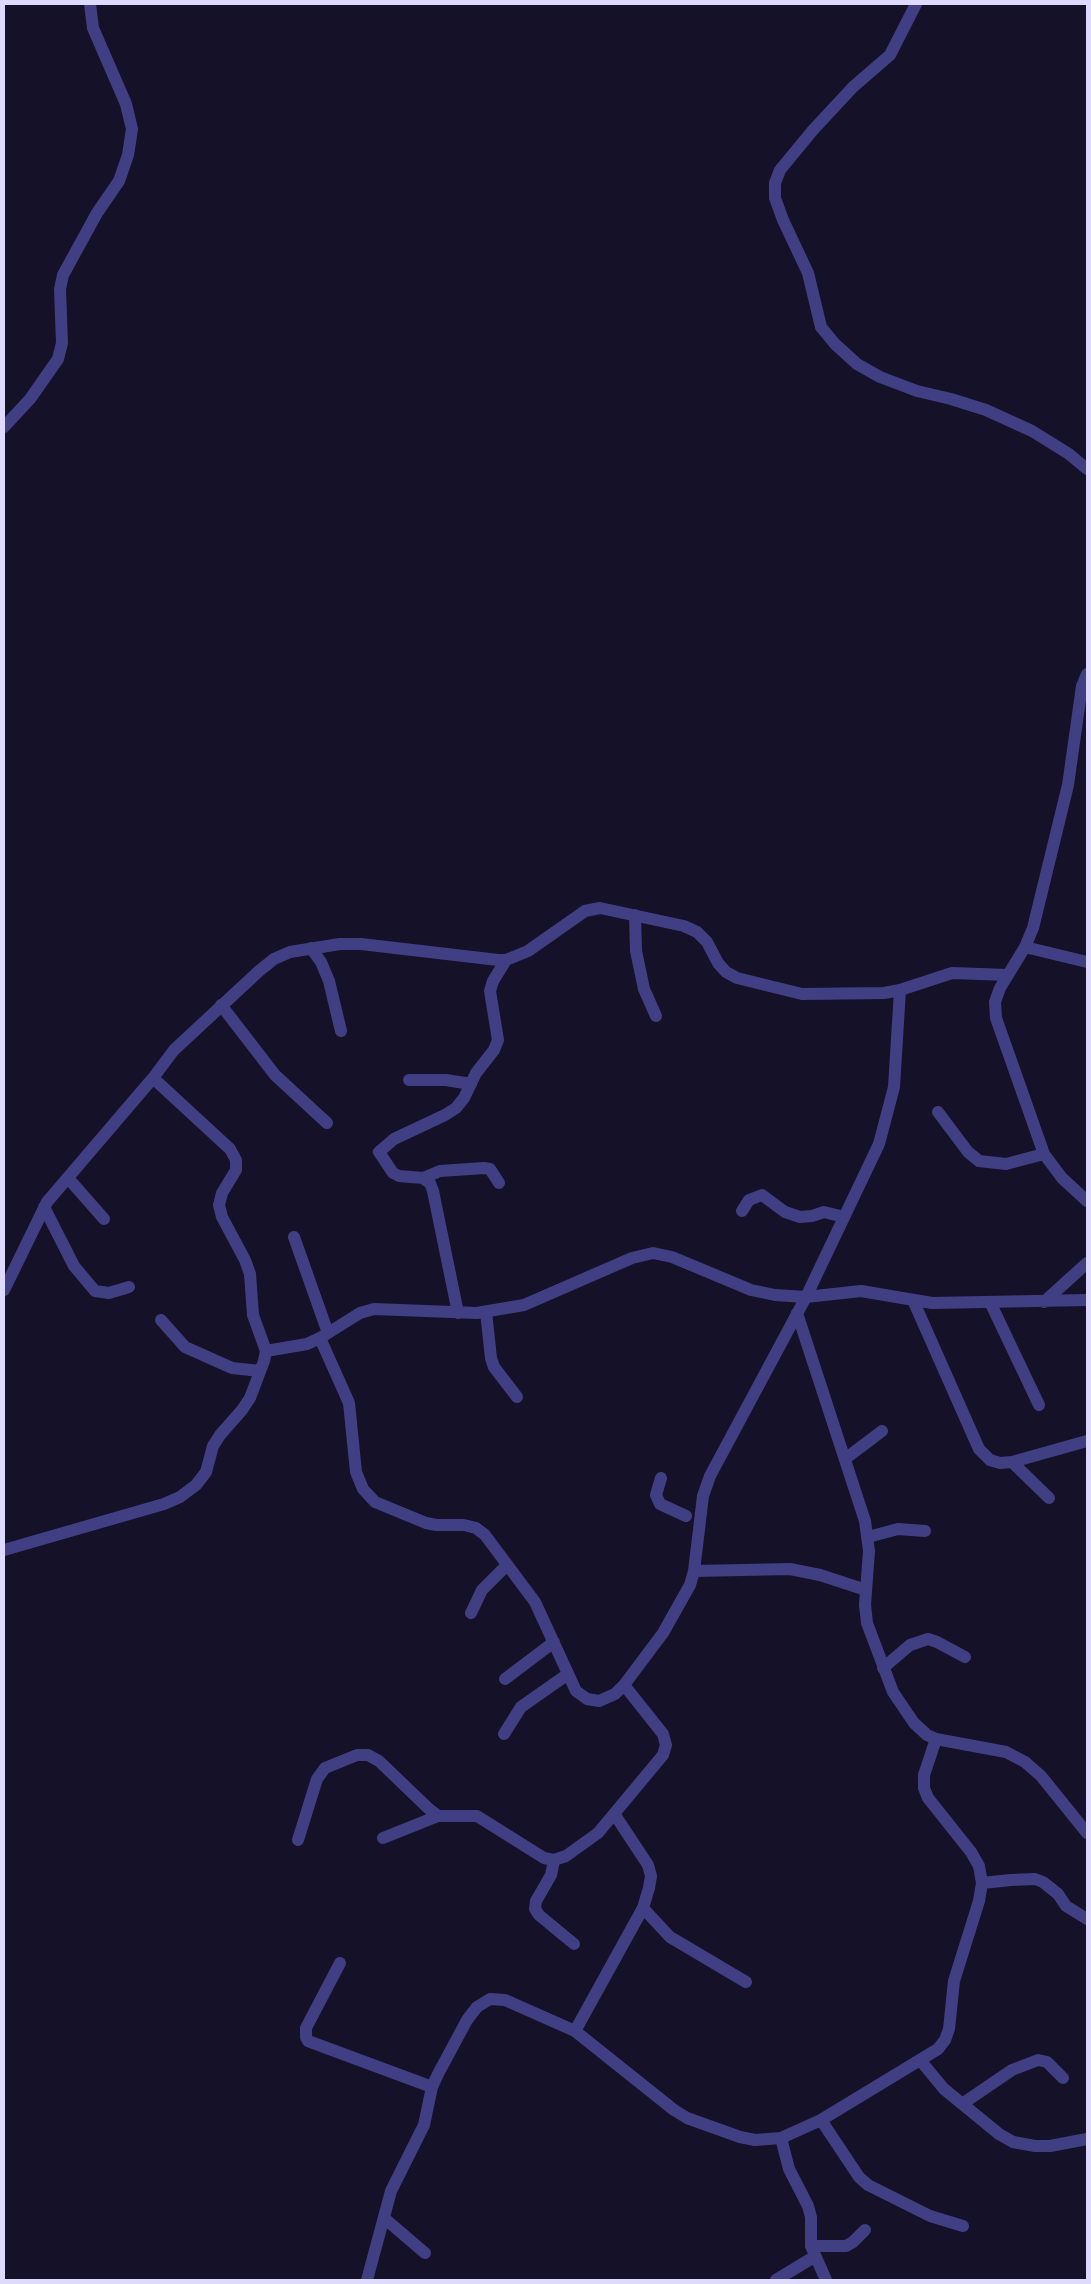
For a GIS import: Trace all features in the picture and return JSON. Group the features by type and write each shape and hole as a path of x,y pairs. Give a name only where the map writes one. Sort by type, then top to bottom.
{"street":[{"path":"4,427 30,399 58,359 62,343 60,289 63,274 97,213 119,182 128,155 132,129 126,104 93,28 90,4"},
{"path":"916,4 890,55 853,87 813,130 780,170 775,183 775,198 783,220 808,273 821,327 835,344 857,364 880,377 916,391 986,410 1032,431 1069,454 1087,469"},
{"path":"1087,674 1082,686 1068,785 1033,928 1025,947 1000,988 995,1002 996,1018 1044,1154 1062,1178 1087,1202"},
{"path":"4,1290 44,1207 186,1037 274,959 290,952 340,944 360,944 506,960 528,951 585,911 600,908 684,926 697,932 707,942 718,963 726,972 737,978 802,994 884,993 900,990 952,973 1008,975"},
{"path":"635,915 636,951 644,989 656,1016"},
{"path":"1025,947 1087,962"},
{"path":"311,948 321,962 329,981 342,1031"},
{"path":"499,1183 492,1172 484,1168 440,1170 423,1178 398,1176 387,1166 380,1152 394,1139 456,1108 464,1098 498,1040 490,990 493,981 506,960"},
{"path":"294,1237 324,1336 349,1403 356,1472 363,1489 375,1502 426,1523 464,1525 476,1528 485,1535 538,1607 576,1691 587,1699 599,1701 615,1694 624,1685 663,1633 690,1585 694,1571 693,1518 710,1476 806,1297 878,1144 888,1116 894,1088 900,990"},
{"path":"221,1005 275,1075 327,1123"},
{"path":"4,1550 164,1504 191,1489 206,1472 213,1446 220,1435 250,1398 260,1372 266,1351 253,1314 250,1274 245,1260 222,1217 219,1205 222,1193 236,1170 236,1160 230,1150 153,1078"},
{"path":"409,1080 446,1080 471,1084"},
{"path":"938,1112 968,1152 979,1161 1006,1164 1044,1154"},
{"path":"68,1178 104,1219"},
{"path":"423,1178 430,1183 433,1191 458,1313"},
{"path":"742,1211 749,1200 762,1195 785,1212 800,1217 824,1212 844,1217"},
{"path":"44,1207 74,1266 95,1291 109,1293 129,1287"},
{"path":"266,1351 307,1344 324,1336 360,1313 374,1310 458,1313 486,1312 524,1305 632,1258 653,1253 672,1257 751,1290 775,1295 806,1297 862,1291 878,1292 932,1303 1087,1300"},
{"path":"1044,1302 1087,1263"},
{"path":"912,1300 979,1449 990,1460 1000,1463 1012,1462 1087,1441"},
{"path":"990,1302 1039,1406"},
{"path":"486,1312 491,1358 494,1367 517,1398"},
{"path":"797,1313 868,1536 867,1623 893,1692 914,1723 927,1735 936,1740 1006,1752 1025,1762 1042,1776 1087,1833"},
{"path":"161,1320 185,1347 232,1368 260,1372"},
{"path":"845,1459 882,1431"},
{"path":"1012,1462 1049,1498"},
{"path":"660,1478 656,1494 660,1504 693,1518"},
{"path":"868,1536 898,1529 925,1532"},
{"path":"471,1613 482,1590 507,1565"},
{"path":"694,1571 790,1569 820,1575 866,1590"},
{"path":"883,1668 910,1645 919,1641 937,1642 965,1657"},
{"path":"505,1679 554,1642"},
{"path":"504,1734 521,1707 568,1674"},
{"path":"383,1838 438,1816 477,1816 544,1858 554,1860 579,1849 615,1815 663,1755 666,1745 664,1734 657,1724 624,1685"},
{"path":"368,2280 390,2191 424,2126 432,2087 467,2020 477,2007 490,2000 504,2000 575,2031 674,2110 687,2118 740,2137 755,2140 780,2138 821,2120 938,2049 945,2040 949,2029 951,1994 979,1901 982,1883 979,1866 971,1852 928,1798 924,1788 924,1775 936,1740"},
{"path":"298,1840 317,1779 325,1768 357,1755 368,1755 379,1761 438,1816"},
{"path":"575,2031 643,1908 649,1888 651,1876 649,1871 615,1815"},
{"path":"554,1860 551,1874 536,1901 535,1909 539,1916 574,1944"},
{"path":"982,1883 1035,1879 1043,1882 1058,1894 1066,1906 1087,1919"},
{"path":"643,1908 670,1937 746,1982"},
{"path":"340,1963 306,2028 308,2041 432,2087"},
{"path":"920,2060 944,2089 999,2134 1013,2142 1035,2146 1050,2146 1087,2139"},
{"path":"962,2104 1012,2070 1038,2060 1047,2062 1063,2078"},
{"path":"821,2120 859,2177 868,2185 930,2216 963,2226"},
{"path":"780,2138 789,2169 808,2206 811,2217 813,2252 826,2280"},
{"path":"384,2218 425,2253"},
{"path":"776,2280 813,2252 846,2246 865,2230"}]}
